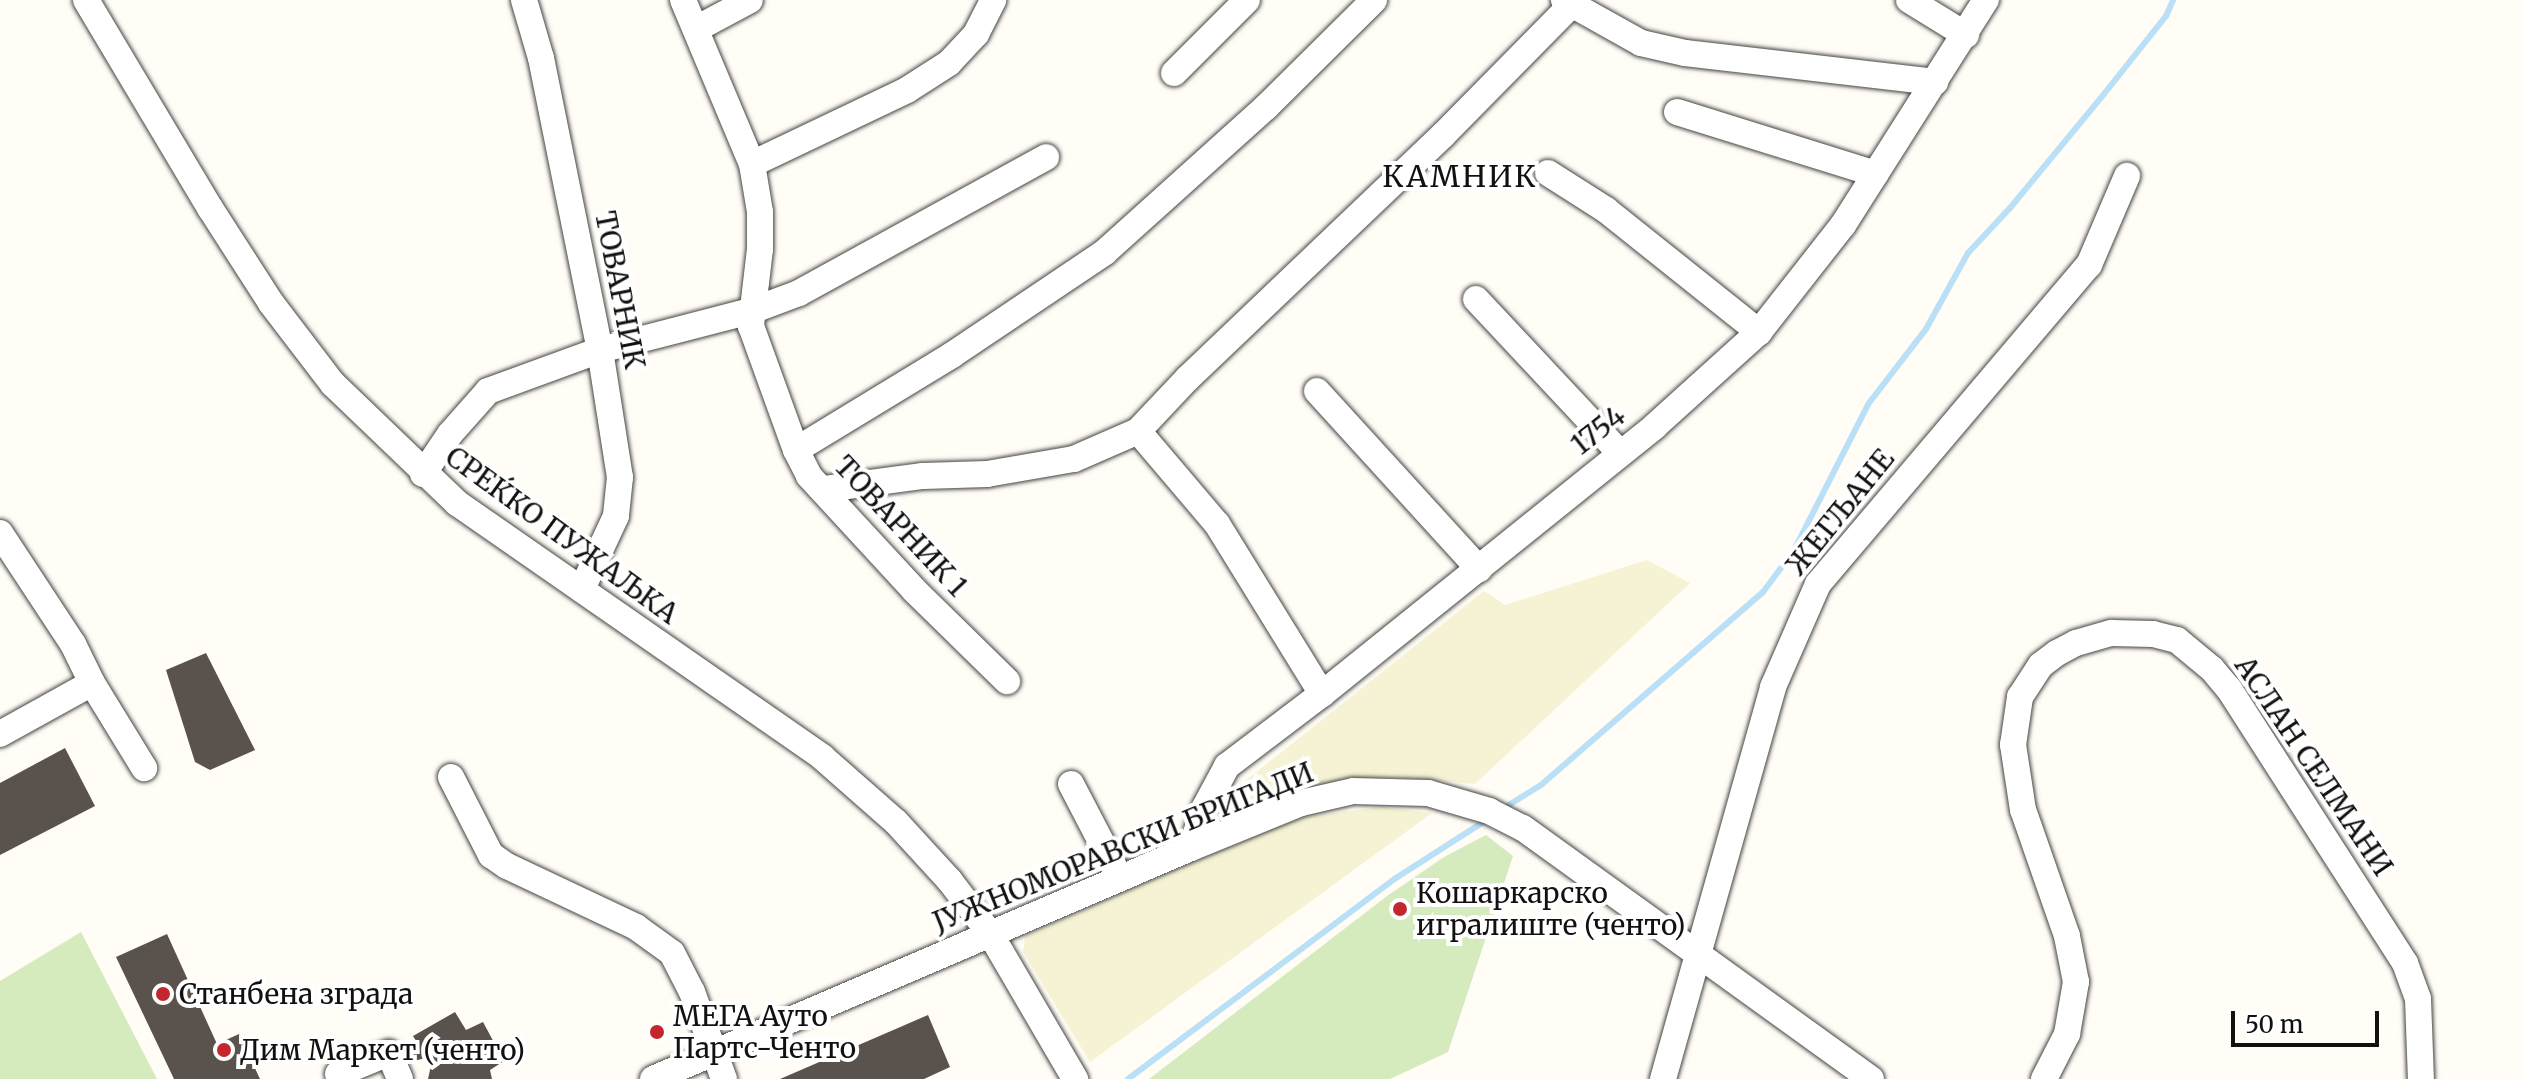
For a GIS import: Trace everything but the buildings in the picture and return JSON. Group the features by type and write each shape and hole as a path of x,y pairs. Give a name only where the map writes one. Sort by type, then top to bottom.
{"street":[{"name":"СРЕЌКО ПУЖАЉКА","path":"86,0 210,208 271,303 333,384 423,474 457,503 822,757 907,834 950,881 991,935 1071,1069"},
{"name":"ТОВАРНИК","path":"524,0 541,58 615,432 619,498 616,516 582,589"},
{"name":"ТОВАРНИК 1","path":"683,0 752,164 760,212 760,249 751,311 755,342 796,450 809,476 825,489 915,591 1007,681"},
{"path":"696,29 750,0"},
{"path":"752,164 907,90 949,63 976,34 993,0"},
{"path":"1174,73 1247,0"},
{"path":"796,450 952,355 1105,252 1266,107 1374,0"},
{"path":"1909,0 1966,35"},
{"name":"1754","path":"1191,848 1205,807 1227,766 1479,569 1620,453 1759,332 1843,225 1986,0"},
{"path":"825,489 923,476 987,474 1074,459 1138,431 1188,378 1443,135 1567,2 1641,43 1685,53 1935,82"},
{"path":"1677,112 1876,174"},
{"path":"423,474 450,434 488,391 600,350 751,311 799,293 1046,157"},
{"path":"1548,173 1606,210 1759,332"},
{"name":"ЖЕГЉАНЕ","path":"1663,1079 1773,687 1818,584 2089,265 2127,176"},
{"path":"1476,299 1620,453"},
{"path":"1317,391 1479,569"},
{"path":"1138,431 1217,524 1322,694"},
{"path":"0,533 57,618 144,768"},
{"name":"АСЛАН СЕЛМАНИ","path":"2044,1079 2067,1034 2076,982 2059,910 2023,810 2013,745 2020,697 2041,665 2057,653 2076,643 2112,633 2153,634 2177,640 2212,669 2229,689 2405,963 2418,999 2421,1079"},
{"path":"0,734 92,683"},
{"path":"451,777 491,855 507,866 636,927 672,953 692,992 724,1079"},
{"path":"1071,784 1120,878"},
{"name":"ЈУЖНОМОРАВСКИ БРИГАДИ","path":"653,1079 1191,848 1301,803 1353,791 1428,793 1489,811 1523,828 1871,1079"},
{"path":"338,1074 389,1053 400,1079"}],"shaded area":[{"path":"1647,560 1690,583 1475,784 1398,777 1341,780 1240,810 1225,797 1484,591 1505,605"},
{"path":"1382,807 1432,813 1090,1062 1023,952 1025,936 1295,818"}],"green space":[{"path":"1486,835 1513,856 1448,1052 1390,1079 1149,1079 1387,896 1444,857"},
{"path":"81,932 157,1079 0,1079 0,981"}],"waterway":[{"path":"1504,808 1541,785 1763,592 1793,552 1869,403 1926,329 1968,253 2010,208 2104,94 2166,16 2173,0"},
{"path":"1128,1079 1396,878 1488,819"}],"place":[{"name":"Кошаркарско игралиште (ченто)","path":"1400,909"},
{"name":"Станбена зграда","path":"163,994"},
{"name":"МЕГА Ауто Партс-Ченто","path":"657,1032"},
{"name":"Дим Маркет (ченто)","path":"224,1050"}],"district":[{"name":"КАМНИК","path":"1460,176"}]}
